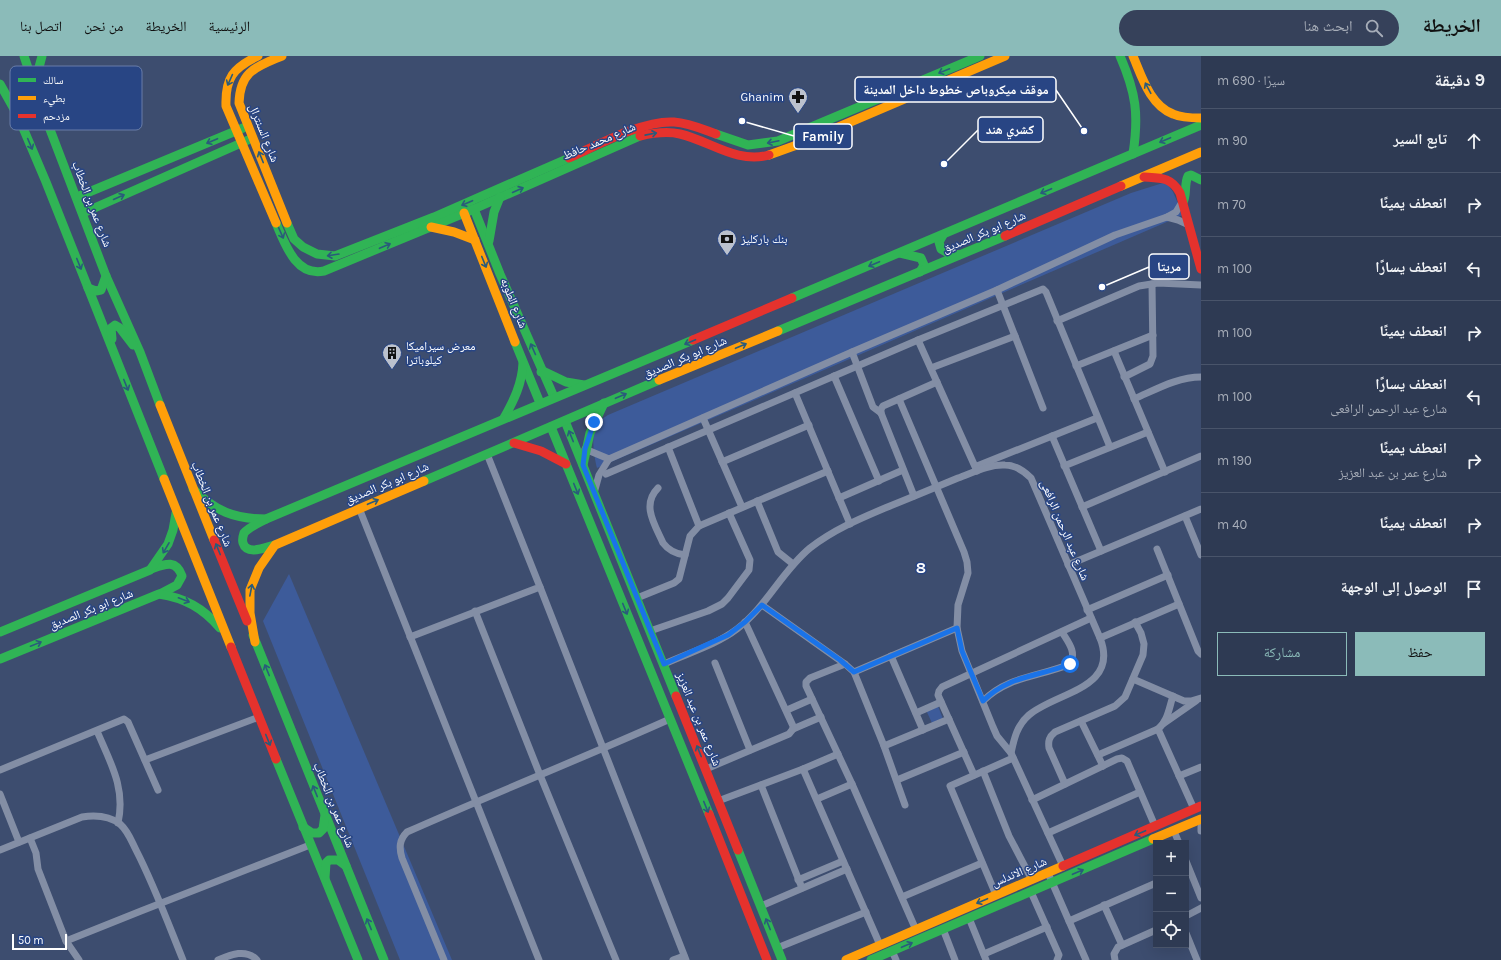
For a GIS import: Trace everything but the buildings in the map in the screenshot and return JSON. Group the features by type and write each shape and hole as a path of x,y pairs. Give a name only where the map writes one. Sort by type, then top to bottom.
{"street":[{"name":"شارع عمر بن الخطاب","path":"24,56 27,66"},
{"path":"40,66 42,56"},
{"name":"شارع السنترال","path":"258,56 244,62 234,70 228,81 225,93 226,106 264,197"},
{"name":"شارع السنترال","path":"275,193 239,104 238,93 246,74 254,68 282,56"},
{"name":"شارع محمد حافظ","path":"275,193 294,239 302,247 312,253 323,256 335,256 434,217 614,138 648,125 660,122 686,124 748,145 778,141 793,136 916,82 980,56"},
{"name":"شارع محمد حافظ","path":"264,197 289,250 296,260 305,269 312,271 324,271 500,198 634,138 663,132 677,133 691,136 735,155 750,158 762,156 794,146 1005,56"},
{"path":"1120,56 1130,77 1137,108 1137,130 1133,154"},
{"path":"1133,56 1144,80 1160,108 1167,113 1178,117 1187,119 1201,118"},
{"path":"916,82 920,92"},
{"path":"0,84 10,102"},
{"path":"0,98 10,108"},
{"name":"شارع ابو بكر الصديق","path":"193,489 203,500 226,514 252,520 266,519 943,235 1201,124"},
{"path":"77,197 248,126"},
{"path":"24,130 258,717 358,960"},
{"name":"شارع عمر بن الخطاب","path":"51,130 106,276 140,352 193,489 384,960"},
{"path":"83,213 253,138"},
{"name":"شارع ابو بكر الصديق","path":"255,642 250,621 249,601 251,587 262,562 275,545 604,403 920,272 1201,152"},
{"path":"172,157 178,171"},
{"path":"594,493 599,475 610,459 852,352 997,290 1115,234 1167,217 1176,212 1185,199 1185,183 1188,176 1192,175 1201,180"},
{"path":"1142,176 1170,180 1176,186 1201,269"},
{"path":"264,197 275,193"},
{"path":"488,243 494,212 500,198"},
{"name":"شارع الطوبه","path":"474,209 500,274 554,397"},
{"name":"شارع الطوبه","path":"464,213 524,359 540,403"},
{"path":"1167,217 1178,220 1189,226"},
{"path":"431,227 461,233 475,240"},
{"path":"943,235 939,242 941,250 945,253 959,255"},
{"path":"900,253 921,258 924,265 920,272"},
{"path":"88,288 96,291 101,290 104,286 106,276"},
{"path":"1124,377 1150,364 1153,352 1152,284"},
{"path":"1057,321 1133,288 1152,284 1201,285"},
{"path":"606,474 918,340 1043,289 1046,292 1110,447"},
{"path":"997,290 1043,408"},
{"path":"117,362 110,331 112,326 118,326 127,339 140,352"},
{"path":"1076,366 1153,335"},
{"path":"931,368 1015,336"},
{"path":"918,340 976,469 1097,418"},
{"path":"1114,351 1165,472"},
{"path":"852,352 873,407 881,413 914,496"},
{"path":"504,418 517,393 522,379 524,359"},
{"path":"530,376 543,371 566,382 586,385"},
{"path":"834,376 879,480"},
{"path":"1134,399 1179,380 1201,377"},
{"path":"881,413 883,406 937,382"},
{"path":"795,393 850,524"},
{"path":"899,399 967,562 968,573 958,605 957,628 962,651 997,736 1012,755 1063,866"},
{"path":"581,451 604,403"},
{"path":"703,418 742,507"},
{"name":"شارع عمر بن عبد العزيز","path":"565,421 581,451 583,465 594,493 782,960"},
{"path":"722,462 809,425"},
{"path":"551,427 726,855 767,960"},
{"path":"1064,466 1148,432"},
{"path":"1052,436 1101,551"},
{"path":"514,443 541,451 565,461"},
{"path":"668,448 699,526"},
{"path":"565,461 569,455 581,451 610,459 616,470"},
{"path":"487,454 685,958 673,960"},
{"path":"1082,507 1201,456"},
{"name":"شارع عبد الرحمن الرافعى","path":"664,664 718,640 745,622 762,605 793,564 810,548 829,535 850,524 976,469 1005,464 1021,469 1031,478 1100,638 1103,646 1104,657 1102,668 1097,677 1088,684 1029,715 1019,726 1014,738 1012,755"},
{"path":"839,498 904,470"},
{"path":"637,598 674,583 679,579 690,536 699,526 828,471"},
{"path":"658,488 650,499 650,513 666,547 675,553 685,555"},
{"path":"757,501 778,552 793,564"},
{"path":"359,508 539,960"},
{"path":"1068,565 1201,509"},
{"name":"شارع ابو بكر الصديق","path":"150,570 161,557 170,542 175,526 176,511"},
{"path":"650,631 708,611 718,606 728,598 748,570 750,560 729,513"},
{"path":"1185,516 1201,555"},
{"path":"266,519 245,533 242,538 243,543 245,547 250,550 275,545"},
{"path":"1157,549 1198,651 1201,654"},
{"name":"شارع ابو بكر الصديق","path":"0,632 165,564 174,564 181,571 182,576 177,585 0,659"},
{"path":"614,582 628,575"},
{"path":"1087,610 1168,575"},
{"path":"410,637 540,587"},
{"path":"158,594 186,600 198,607 209,615 226,636"},
{"path":"1100,638 1179,604"},
{"path":"762,605 854,672 884,746 905,805"},
{"path":"475,611 616,960"},
{"path":"974,775 938,695 939,691 942,687 1091,618"},
{"path":"745,622 787,710 793,730"},
{"path":"1065,784 1049,748 1048,742 1050,736 1055,732 1115,706 1125,697 1143,655 1144,644 1141,632 1136,622"},
{"path":"854,672 957,628"},
{"path":"983,701 996,690 1012,681 1070,664 1073,658 1073,652 1062,632"},
{"path":"891,656 923,730"},
{"path":"715,663 750,750"},
{"path":"845,664 807,680 806,686 852,784 916,930"},
{"path":"1133,679 1184,701 1199,699"},
{"path":"1173,696 1161,727 1179,776 1198,808"},
{"path":"787,710 812,699"},
{"path":"1098,755 1161,727 1199,699"},
{"path":"916,713 941,702"},
{"path":"145,760 258,717"},
{"path":"706,769 789,734 793,730 821,718"},
{"path":"0,770 124,719 128,722 158,790"},
{"path":"444,960 402,858 400,842 402,837 407,832 670,719"},
{"path":"884,746 949,719"},
{"path":"1081,721 1103,766"},
{"path":"97,731 120,789 121,812 118,823"},
{"path":"897,780 964,752"},
{"path":"718,801 803,769 838,754"},
{"path":"996,895 950,786 983,771 1012,755"},
{"path":"1032,800 1117,759 1122,758 1127,761 1155,826"},
{"path":"1179,776 1201,767"},
{"path":"803,769 880,945"},
{"path":"983,771 1009,836 1032,880"},
{"path":"817,800 852,784"},
{"path":"761,785 802,888"},
{"path":"1048,833 1140,792"},
{"path":"0,794 19,842"},
{"name":"شارع الاندلس","path":"846,960 1198,808"},
{"path":"0,850 82,817 94,815 107,818 118,823 126,830 144,865 182,960"},
{"path":"303,827 312,834 319,833 323,829 324,815"},
{"name":"شارع الاندلس","path":"871,960 1201,819"},
{"path":"1174,831 1178,840"},
{"path":"30,838 36,853 37,866 66,942 77,959"},
{"path":"1122,841 1127,851"},
{"path":"66,942 160,903 310,845"},
{"path":"726,855 738,850"},
{"path":"326,882 325,872 328,861 331,859 338,860 346,866"},
{"path":"798,880 844,861"},
{"path":"902,897 982,863"},
{"path":"761,906 847,869"},
{"path":"1189,871 1201,898"},
{"path":"1048,872 1086,960"},
{"path":"1069,921 1153,884"},
{"path":"1017,886 1022,896"},
{"path":"1031,892 1059,955 1057,960"},
{"path":"1104,905 1122,945"},
{"path":"1189,914 1201,908"},
{"path":"777,948 866,912"},
{"path":"969,918 985,957 1047,927"},
{"path":"943,929 955,960"},
{"path":"1115,960 1115,950 1122,945 1153,931"},
{"path":"1189,940 1197,960"},
{"path":"892,951 896,960"},
{"path":"218,960 234,954 245,953 257,960"}],"shaded area":[{"path":"1166,182 1173,192 1183,215 597,468 594,451 594,433 598,423 608,415 1131,193"},
{"path":"289,574 452,960 400,960 263,621"},
{"path":"938,706 943,719 932,723 926,710"}],"traffic: fast":[{"path":"24,56 27,66"},
{"path":"39,66 42,56"},
{"path":"716,134 748,145 778,141 980,56"},
{"path":"1120,56 1130,81 1135,104 1136,127 1133,154"},
{"path":"0,84 10,102"},
{"path":"792,298 1201,125"},
{"path":"77,197 243,128"},
{"path":"24,130 164,479"},
{"path":"50,130 106,276 140,352 160,405"},
{"path":"276,223 288,249 299,264 314,272 324,271 474,209 640,136"},
{"path":"83,213 248,140"},
{"path":"287,223 294,239 303,247 317,254 335,256 434,217 569,158"},
{"path":"1183,202 1188,176 1191,175 1201,180"},
{"path":"489,241 494,212 500,197"},
{"path":"474,209 500,274 554,397"},
{"path":"943,235 939,242 941,249 948,253 959,255"},
{"path":"778,331 1005,236"},
{"path":"900,253 921,258 924,265 920,272"},
{"path":"88,288 96,291 101,290 106,276"},
{"path":"112,339 111,328 115,325 120,328 133,345"},
{"path":"193,489 209,503 226,512 255,519 266,519 693,340"},
{"path":"515,342 540,403"},
{"path":"504,418 517,392 523,363"},
{"path":"541,372 543,371 566,382 584,385"},
{"path":"424,481 659,380"},
{"path":"583,465 590,433 604,403"},
{"path":"565,421 676,696"},
{"path":"551,427 709,814"},
{"path":"0,632 150,570 168,544 173,530 176,513"},
{"path":"266,519 251,527 244,533 243,543 245,547 253,550 275,545"},
{"path":"151,569 170,564 177,567 182,576 177,585 160,594"},
{"path":"0,659 159,594 177,598 193,605 207,615 220,628"},
{"path":"253,635 384,960"},
{"path":"276,759 358,960"},
{"path":"303,827 312,833 319,833 323,829 325,815"},
{"path":"871,960 1153,839"},
{"path":"738,850 782,960"},
{"path":"325,878 326,863 329,860 338,860 346,866"}],"traffic: slow":[{"path":"258,56 242,65 232,75 227,88 226,106 276,223"},
{"path":"282,56 257,67 246,77 242,84 239,103 287,223"},
{"path":"769,155 794,146 1005,56"},
{"path":"1133,56 1148,90 1158,104 1165,110 1176,115 1187,118 1201,118"},
{"path":"1121,186 1201,152"},
{"path":"464,213 515,342"},
{"path":"431,227 454,232 475,240"},
{"path":"659,380 778,331"},
{"path":"160,405 214,540"},
{"path":"164,479 231,647"},
{"path":"255,642 250,613 250,590 259,568 275,545 424,481"},
{"path":"1153,839 1201,819"},
{"path":"846,960 1063,866"}],"traffic: jam":[{"path":"569,158 621,134 662,122 674,122 695,126 716,134"},
{"path":"640,136 660,133 675,133 691,137 735,154 757,157 769,155"},
{"path":"1144,177 1165,179 1177,188 1180,193 1201,269"},
{"path":"1005,236 1121,186"},
{"path":"693,340 792,298"},
{"path":"514,443 541,451 566,464"},
{"path":"214,540 247,621"},
{"path":"231,647 276,759"},
{"path":"676,696 738,850"},
{"path":"1063,866 1201,806"},
{"path":"709,814 767,960"}],"place":[{"name":"Ghanim","path":"798,114"},
{"name":"Family","path":"742,121"},
{"name":"موقف ميكروباص خطوط داخل المدينة","path":"1084,131"},
{"name":"كشري هند","path":"944,164"},
{"name":"بنك باركليز","path":"727,256"},
{"name":"مريتا","path":"1102,287"},
{"name":"معرض سيراميكا كيلوباترا","path":"392,370"}],"district":[{"name":"8","path":"921,567"}],"route":[{"path":"594,422 585,449 583,465 664,664 728,635 745,622 762,605 847,665 854,672 957,628 962,651 983,701 996,690 1012,681 1070,664"}]}
